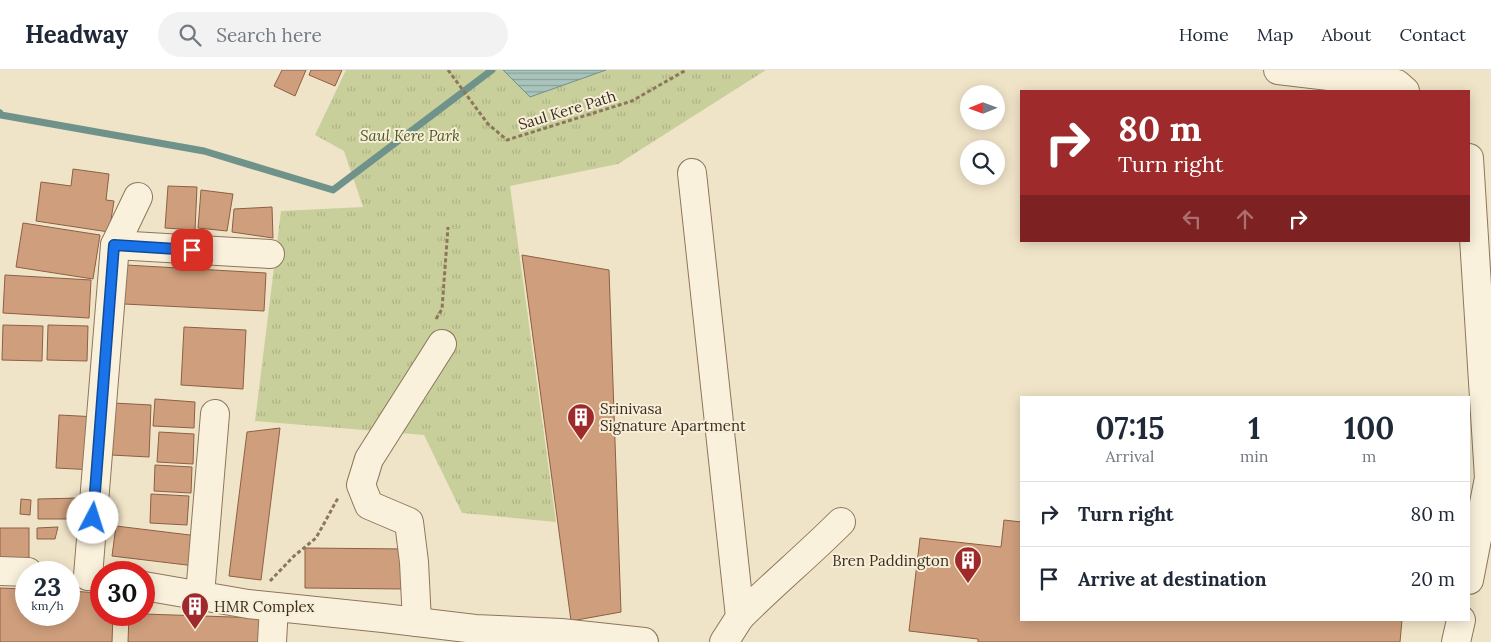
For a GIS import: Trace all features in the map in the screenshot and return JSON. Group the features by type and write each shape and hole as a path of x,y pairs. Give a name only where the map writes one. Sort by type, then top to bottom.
{"street":[{"path":"1278,70 1397,84 1404,90"},
{"path":"692,173 740,616"},
{"path":"1470,174 1489,478 1470,575"},
{"path":"86,577 114,245 138,197"},
{"path":"114,245 270,254"},
{"path":"417,622 414,562 409,522 369,505 361,485 369,459 442,344"},
{"path":"200,595 215,414"},
{"path":"724,642 740,616 841,522"},
{"path":"0,571 15,572"},
{"path":"155,588 248,604 417,622 451,634 475,629 560,638 644,642"},
{"path":"272,642 274,607"},
{"path":"1456,642 1460,621"}],"path":[{"name":"Saul Kere Path","path":"448,70 488,124 507,140 632,102 686,70"}],"green space":[{"name":"Saul Kere Park","path":"346,70 766,70 618,164 510,186 556,522 462,513 424,435 255,421 281,211 363,207 344,151 315,135"}],"water":[{"path":"503,70 606,70 530,97"}],"building":[{"path":"282,70 306,70 295,96 274,86"},
{"path":"311,70 342,70 335,86 309,75"},
{"path":"73,169 109,174 106,200 114,201 109,232 36,221 41,182 71,186"},
{"path":"168,186 197,187 195,230 165,228"},
{"path":"201,190 233,194 227,231 198,228"},
{"path":"272,207 273,238 232,232 234,209"},
{"path":"23,223 100,235 93,279 16,267"},
{"name":"Srinivasa Signature Apartment","path":"522,255 609,270 621,612 571,621"},
{"path":"126,265 266,273 264,311 124,304"},
{"path":"5,275 91,280 89,318 3,313"},
{"path":"3,325 43,326 42,361 2,360"},
{"path":"48,325 88,326 87,361 47,360"},
{"path":"184,327 246,330 243,389 181,385"},
{"path":"155,399 195,402 194,428 153,426"},
{"path":"113,403 151,405 149,457 111,455"},
{"path":"59,415 98,417 95,470 56,468"},
{"path":"280,428 261,580 229,576 247,432"},
{"path":"159,432 194,434 193,464 157,462"},
{"path":"155,465 192,467 191,493 154,491"},
{"path":"151,494 189,496 187,525 150,523"},
{"path":"79,498 72,519 38,519 38,499"},
{"path":"21,499 31,500 30,515 20,514"},
{"name":"Bren Paddington","path":"1004,520 1020,522 1020,621 1402,621 1400,642 978,642 978,639 909,631 920,538 1001,547"},
{"path":"116,526 198,536 195,566 112,556"},
{"path":"58,527 55,539 37,539 37,528"},
{"path":"0,528 29,528 29,559 0,559"},
{"path":"305,548 406,549 405,589 305,588"},
{"path":"0,588 15,589 15,626 80,626 80,592 90,592 90,626 113,626 112,642 0,642"},
{"name":"HMR Complex","path":"155,614 261,618 260,642 128,642 129,626 155,626"}],"waterway":[{"path":"0,113 1,115 204,151 333,190 492,70"}],"place":[{"name":"Srinivasa Signature Apartment","path":"581,441"},
{"name":"Bren Paddington","path":"968,584"},
{"name":"HMR Complex","path":"195,630"}],"route":[{"path":"93,518 114,245 192,250"}]}
